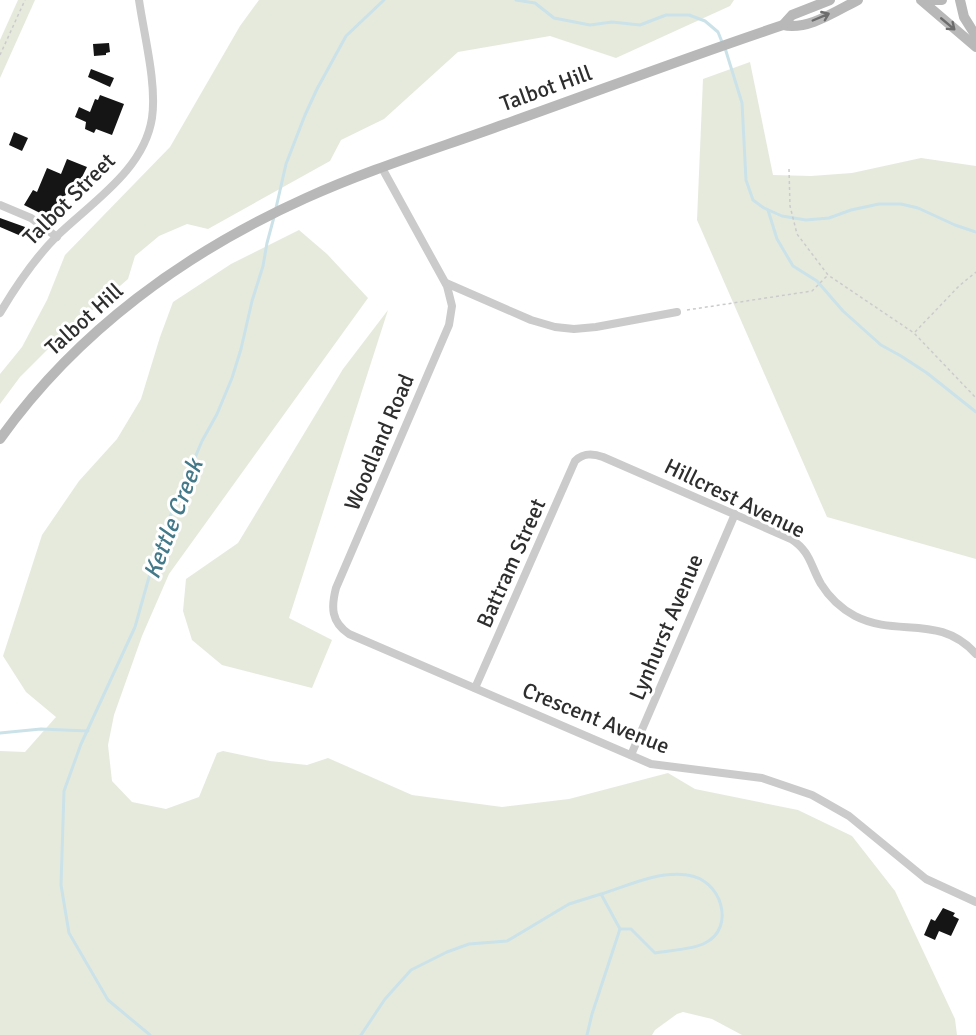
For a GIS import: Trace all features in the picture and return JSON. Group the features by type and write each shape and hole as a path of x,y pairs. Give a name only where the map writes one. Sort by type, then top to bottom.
{"main road":[{"name":"Talbot Hill","path":"0,439 38,390 79,348 150,287 253,223 323,191 382,168 783,25 792,15 830,0"},
{"name":"Talbot Hill","path":"783,25 794,28 817,20 858,0"},
{"path":"923,0 942,0"},
{"path":"923,0 976,46"},
{"path":"960,0 964,17 976,36"}],"street":[{"name":"Talbot Street","path":"0,313 29,268 57,237 119,179 148,136 153,101 140,0"},
{"name":"Woodland Road","path":"333,615 336,588 449,325 452,306 445,282 382,168"},
{"path":"0,205 30,218 57,237"},
{"path":"445,282 531,320 555,327 574,329 596,327 677,312"},
{"name":"Hillcrest Avenue","path":"583,455 593,454 603,457 791,539 802,547 810,558 825,590 848,612 864,620 886,626 926,627 938,630 956,638 976,654"},
{"name":"Battram Street","path":"476,688 575,461 583,455"},
{"name":"Lynhurst Avenue","path":"631,755 735,514"},
{"name":"Crescent Avenue","path":"333,615 339,626 349,634 631,755 658,765 771,780 812,795 849,816 926,879 976,902"}],"path":[{"path":"0,55 25,0"},
{"path":"789,169 790,206 797,234 827,276 914,333 976,398"},
{"path":"914,333 959,286 976,272"},
{"path":"677,312 812,291 827,276"}],"shaded area":[{"path":"18,0 35,0 0,78 0,40"},
{"path":"259,0 734,0 730,6 616,58 550,36 458,52 384,119 341,140 330,161 208,229 187,224 159,236 135,256 128,279 51,346 20,377 0,404 0,374 22,347 47,300 65,255 170,147 240,26"},
{"path":"750,62 773,175 811,176 852,173 921,158 976,166 976,559 827,517 697,220 703,79"},
{"path":"299,230 327,254 368,298 169,574 142,636 114,715 108,745 112,781 132,802 166,809 199,797 217,753 223,751 270,761 307,765 328,758 412,795 502,807 569,799 668,773 695,789 798,810 852,836 895,891 955,1019 957,1035 742,1035 712,1019 683,1012 655,1030 652,1035 0,1035 0,751 25,752 56,717 26,692 3,656 42,535 79,481 117,439 141,399 173,302 231,264"},
{"path":"388,310 289,618 332,640 312,688 222,665 192,640 183,611 186,579 238,543 343,369"}],"building":[{"path":"109,43 110,52 106,55 94,56 93,44"},
{"path":"91,69 114,78 110,87 88,77"},
{"path":"100,95 124,104 112,135 96,129 94,133 85,129 86,122 75,117 79,107 90,112 95,99 98,100"},
{"path":"14,132 28,138 22,151 9,145"},
{"path":"67,159 87,167 82,177 63,198 52,219 24,205 33,190 37,192 47,168 61,174"},
{"path":"0,218 25,227 21,236 0,227"},
{"path":"943,908 955,913 953,916 959,919 951,936 939,931 935,940 924,935 931,919 935,921"}],"waterway":[{"name":"Kettle Creek","path":"276,208 286,164 317,89 346,36 384,0"},
{"path":"516,0 535,3 554,18 590,25 612,22 640,25 666,15 689,15 705,21 718,32 722,42"},
{"path":"725,48 742,103 746,180 753,200 782,216 806,220 829,218 879,204 901,204 918,208 976,232"},
{"path":"768,210 777,239 793,266 817,281 843,311 881,345 927,373 976,412"},
{"name":"Kettle Creek","path":"150,1035 108,1000 69,933 61,885 64,791 81,744 135,627 158,545 202,441 217,414 232,378 274,217"},
{"path":"0,733 41,729 88,731"},
{"name":"Kettle Creek","path":"602,894 654,877 687,875 699,878 709,885 721,905 720,927 715,936 694,947 655,953 631,929 620,929"},
{"name":"Kettle Creek","path":"361,1035 385,999 411,970 469,944 507,941 569,904 601,894 620,929 587,1035"}]}
